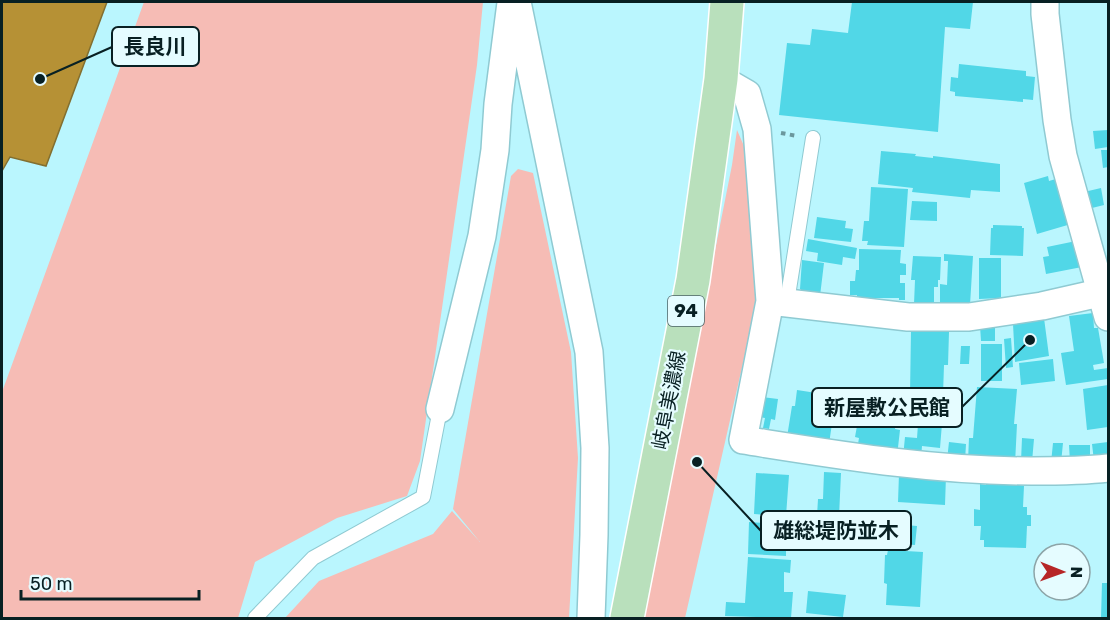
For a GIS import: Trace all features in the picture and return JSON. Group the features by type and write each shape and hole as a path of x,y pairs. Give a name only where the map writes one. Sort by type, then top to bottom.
{"main road":[{"name":"岐阜美濃線","path":"627,618 693,280 721,79 727,2"}],"street":[{"path":"440,409 482,236 495,150 498,104 511,2"},
{"path":"517,2 589,352 596,448 591,618"},
{"path":"779,302 908,318 969,317 1042,306 1106,301 1063,156 1044,2"},
{"path":"721,79 747,94 757,129 779,302 743,440 901,464 987,471 1081,471 1108,468"}],"lane":[{"path":"779,302 813,138"},
{"path":"255,618 313,558 423,497 440,409"}],"shaded area":[{"path":"2,2 107,2 46,166 10,157 2,171"},
{"path":"144,2 483,2 477,65 420,461 407,496 337,518 255,562 238,618 2,618 2,392"},
{"path":"737,130 747,153 756,306 685,618 642,618 732,165"},
{"path":"518,169 533,173 571,352 578,458 569,618 285,618 319,581 433,534 452,511 480,542 453,509 511,176"}],"building":[{"path":"852,2 973,2 970,29 945,27 938,132 779,115 787,43 810,45 812,29 848,33"},
{"path":"959,64 1026,71 1026,76 1035,77 1033,100 1023,99 1023,102 955,96 955,92 950,91 951,77 958,78"},
{"path":"1108,130 1108,147 1095,149 1093,131"},
{"path":"1101,150 1108,150 1108,167 1103,168"},
{"path":"881,151 1000,164 1000,192 971,190 970,198 912,192 913,188 878,184"},
{"path":"1048,176 1049,181 1059,178 1071,224 1037,234 1024,183"},
{"path":"871,187 908,189 904,247 867,245 868,241 862,241 864,221 869,221"},
{"path":"1101,188 1104,205 1088,209 1084,192"},
{"path":"912,201 937,202 937,221 910,220"},
{"path":"817,217 846,221 845,228 853,229 851,242 814,238"},
{"path":"993,225 1024,228 1023,256 990,255"},
{"path":"808,239 857,248 855,259 843,257 842,265 817,261 818,253 806,251"},
{"path":"1076,241 1082,267 1046,274 1043,257 1049,256 1047,247"},
{"path":"859,249 901,250 900,263 906,264 906,275 900,275 900,283 905,283 905,300 857,298 857,295 850,295 850,281 855,281 856,270 859,270"},
{"path":"944,254 973,256 970,305 940,303 940,284 947,285 948,261 944,261"},
{"path":"913,256 941,257 940,280 938,280 938,287 934,287 934,305 914,304 915,280 911,280"},
{"path":"979,258 1001,258 1001,298 979,299"},
{"path":"802,260 824,263 820,296 806,295 800,289"},
{"path":"1093,313 1094,328 1098,328 1104,363 1093,365 1094,370 1108,368 1108,379 1066,385 1061,353 1074,351 1069,316"},
{"path":"1044,318 1049,356 1015,362 1013,324"},
{"path":"995,325 995,341 981,341 980,326"},
{"path":"911,331 949,332 948,365 944,365 943,395 910,394"},
{"path":"1011,338 1013,367 1006,368 1004,339"},
{"path":"981,344 1002,344 1002,381 981,381"},
{"path":"961,346 970,346 969,364 960,364"},
{"path":"1053,359 1055,381 1021,385 1019,363"},
{"path":"1108,385 1108,427 1087,430 1083,389"},
{"path":"977,387 1017,389 1014,424 1017,424 1015,464 968,461 969,438 973,438"},
{"path":"797,390 836,396 829,444 787,437"},
{"path":"762,397 778,399 775,420 771,419 769,429 763,428 765,418 759,417"},
{"path":"920,397 944,399 940,448 922,446 921,458 903,457 905,437 917,438"},
{"path":"865,400 898,404 895,429 900,430 897,456 857,450 859,438 855,437 857,426 861,427"},
{"path":"1022,438 1034,439 1032,462 1021,461"},
{"path":"949,442 966,444 965,461 947,460"},
{"path":"1108,442 1108,460 1094,461 1092,444"},
{"path":"1053,443 1063,443 1061,463 1051,463"},
{"path":"1069,445 1090,445 1090,462 1070,462"},
{"path":"824,472 841,473 839,517 817,516 818,499 823,499"},
{"path":"756,473 789,475 786,516 754,514"},
{"path":"899,474 946,476 945,505 898,502"},
{"path":"986,482 1019,483 1024,486 1023,507 1027,507 1027,515 1031,515 1031,526 1027,526 1026,548 984,547 984,540 980,540 981,526 974,526 974,509 980,510 980,484 986,485"},
{"path":"844,511 870,513 867,547 840,544"},
{"path":"749,522 783,524 782,541 786,541 786,556 748,554"},
{"path":"881,523 917,526 915,545 879,542"},
{"path":"888,550 923,552 920,607 886,605 885,555"},
{"path":"748,557 791,560 790,573 784,572 784,592 793,592 791,618 725,616 726,602 745,603"},
{"path":"1102,583 1108,583 1108,618 1101,618"},
{"path":"808,591 846,595 843,617 806,613"}],"place":[{"name":"長良川","path":"40,79"},
{"name":"新屋敷公民館","path":"1030,340"},
{"name":"雄総堤防並木","path":"697,462"}]}
